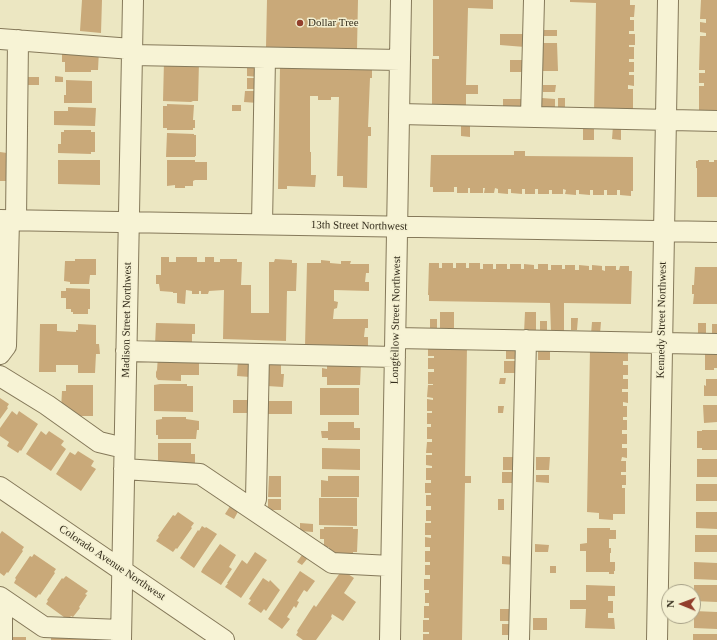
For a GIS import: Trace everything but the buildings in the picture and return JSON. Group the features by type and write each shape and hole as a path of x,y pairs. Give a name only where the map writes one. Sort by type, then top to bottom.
{"street":[{"name":"Madison Street Northwest","path":"121,635 132,0"},
{"name":"Longfellow Street Northwest","path":"390,640 401,0"},
{"path":"531,117 534,0"},
{"name":"Kennedy Street Northwest","path":"657,640 668,0"},
{"path":"0,354 6,346 3,330 8,220 9,39 132,52 265,58 400,60"},
{"path":"262,224 265,58"},
{"path":"400,114 717,121"},
{"name":"13th Street Northwest","path":"8,220 717,232"},
{"path":"126,351 259,354 526,340 717,344"},
{"path":"519,640 526,340"},
{"path":"252,509 256,499 259,354"},
{"path":"0,376 47,405 100,442 124,448"},
{"path":"124,469 200,474 332,562 391,566"},
{"name":"Colorado Avenue Northwest","path":"0,487 224,640"},
{"path":"2,640 4,600 44,627 121,635"}],"place":[{"name":"Dollar Tree","path":"300,23"}]}
